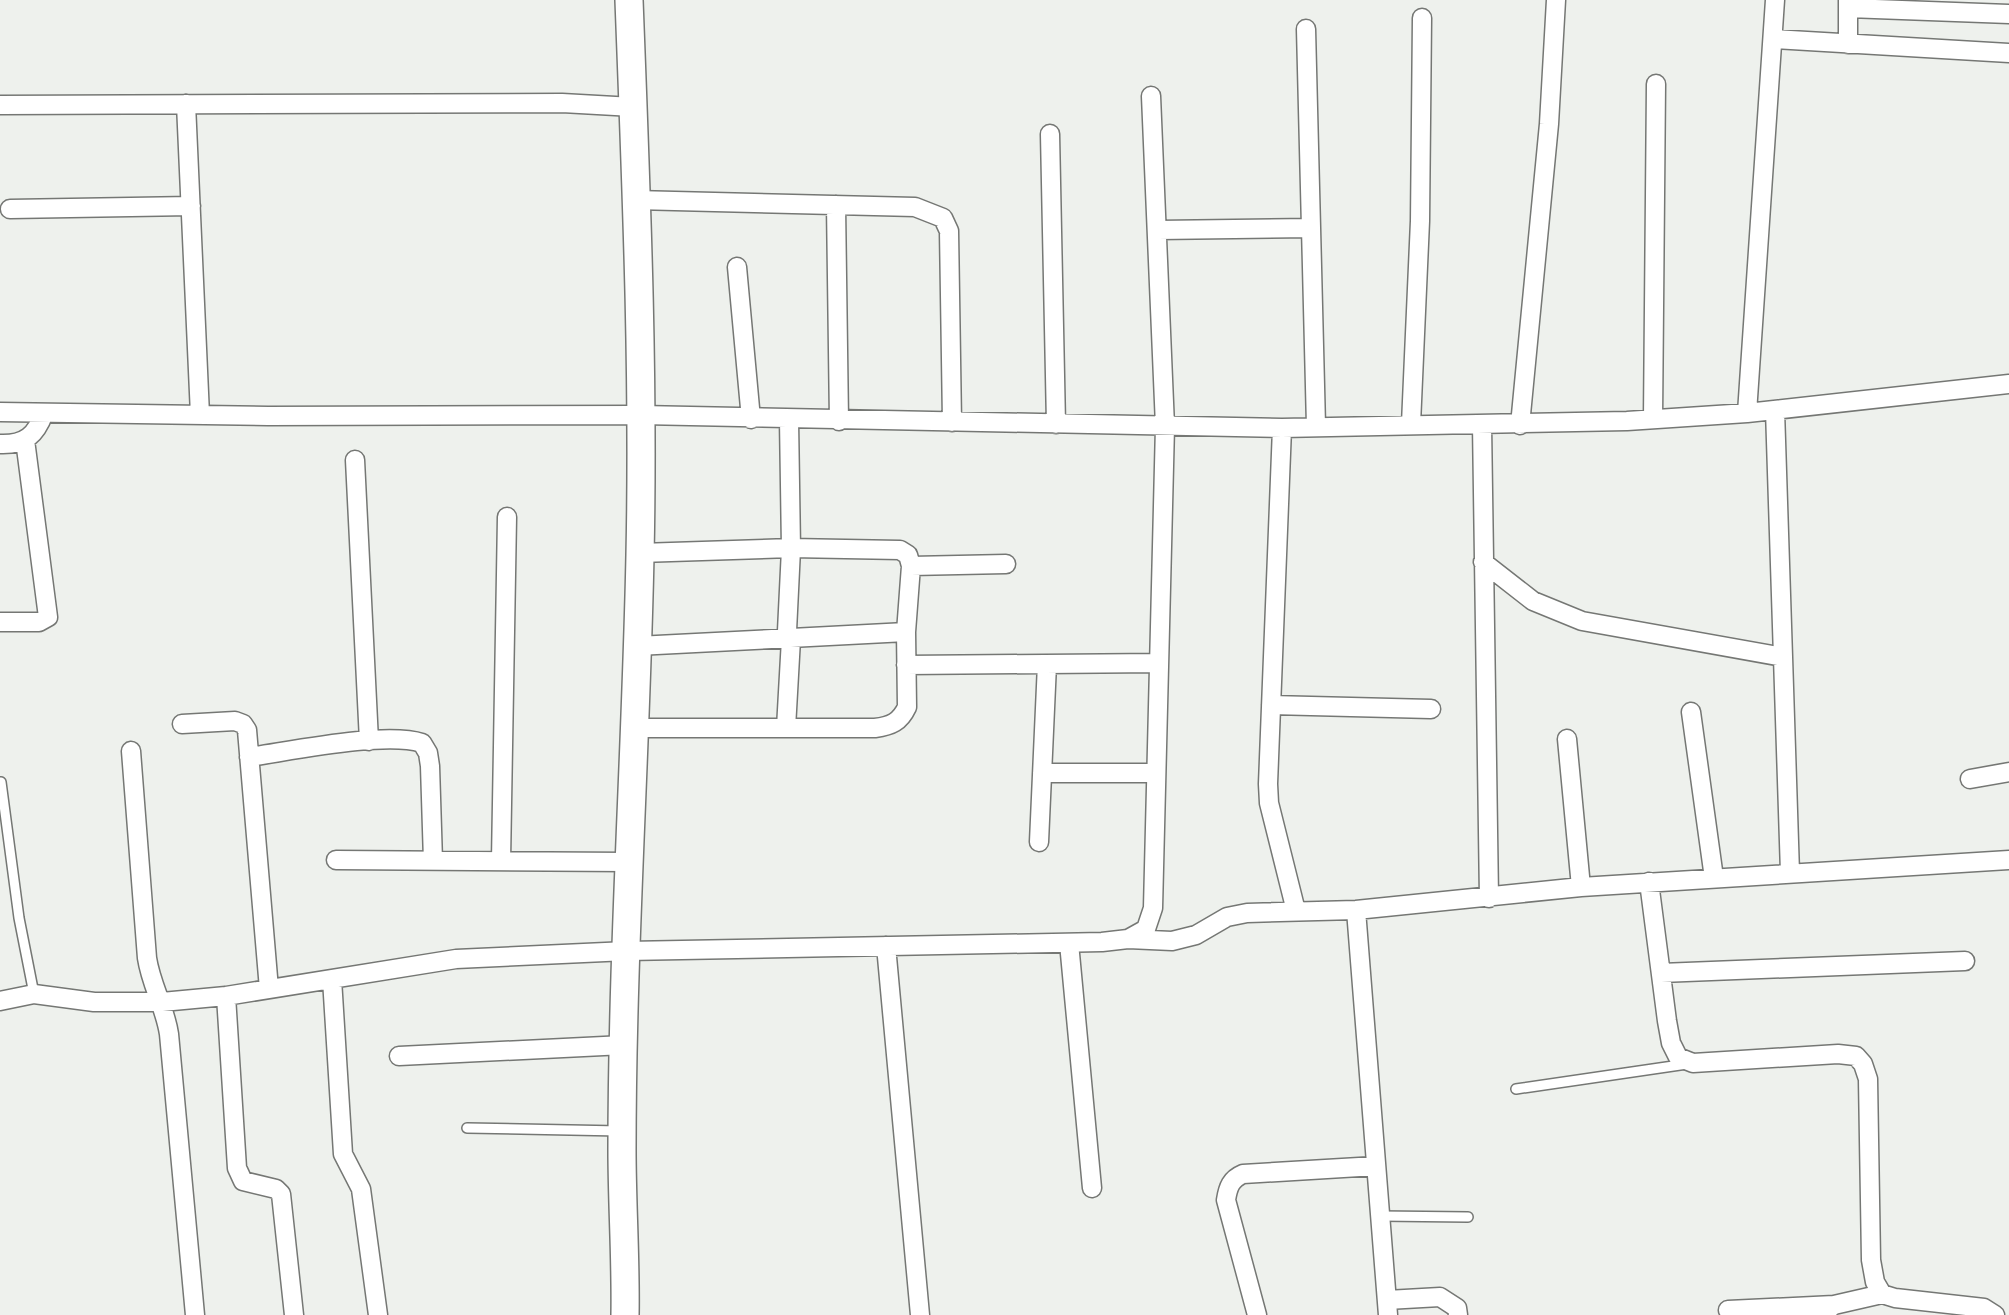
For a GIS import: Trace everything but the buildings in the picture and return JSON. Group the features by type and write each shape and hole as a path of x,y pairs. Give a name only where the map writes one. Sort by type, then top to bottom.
{"street":[{"path":"625,1315 627,1252 622,1131 628,862 640,554 641,415 629,0"},
{"path":"1520,425 1550,124 1556,0"},
{"path":"1747,413 1775,0"},
{"path":"1848,44 1848,4 2009,11 2008,0"},
{"path":"1411,424 1420,221 1422,18"},
{"path":"1306,29 1316,426"},
{"path":"1773,39 2009,53"},
{"path":"1653,419 1656,84"},
{"path":"1128,939 1146,929 1153,908 1165,426 1151,96"},
{"path":"0,105 562,103 633,107"},
{"path":"186,104 200,415"},
{"path":"1050,134 1056,424"},
{"path":"635,200 915,207 943,218 949,231 952,422"},
{"path":"836,205 838,421"},
{"path":"10,209 191,206"},
{"path":"1158,230 1311,228"},
{"path":"737,267 751,419"},
{"path":"0,412 200,415 641,415 838,421 1282,428 1411,424 1520,425 1747,413 2009,384"},
{"path":"1774,410 1790,873"},
{"path":"0,444 25,440 35,433 44,413"},
{"path":"786,728 791,639 787,631 791,548 789,420"},
{"path":"1482,424 1489,898"},
{"path":"1282,428 1269,803 1296,912"},
{"path":"0,622 39,622 48,616 25,440"},
{"path":"355,460 369,741"},
{"path":"501,861 507,517"},
{"path":"634,728 875,728 895,723 902,717 907,707 906,632 911,566 908,555 900,550 791,548 640,554"},
{"path":"1483,562 1533,601 1582,621 1783,657"},
{"path":"911,566 1006,564"},
{"path":"637,646 906,632"},
{"path":"906,665 1159,663"},
{"path":"1039,842 1047,664"},
{"path":"1271,705 1431,709"},
{"path":"1691,712 1714,878"},
{"path":"182,724 240,722 247,730 269,989"},
{"path":"249,757 369,741 410,739 422,743 428,753 433,861"},
{"path":"1567,739 1581,887"},
{"path":"131,751 149,968 162,1002 169,1034 195,1315"},
{"path":"1970,779 2009,772"},
{"path":"1042,773 1156,774"},
{"path":"336,860 628,862"},
{"path":"0,1001 33,994 94,1002 162,1002 226,996 456,960 627,951 1068,943 1128,939 1172,941 1196,935 1227,917 1247,913 1356,910 1581,887 2009,860"},
{"path":"1649,882 1671,1043 1678,1057 1693,1063 1838,1054 1856,1056 1863,1064 1868,1079 1870,1260 1875,1282 1882,1294"},
{"path":"1356,910 1387,1308 1440,1297 1457,1308 1458,1315"},
{"path":"1068,943 1092,1188"},
{"path":"886,946 920,1315"},
{"path":"1661,973 1965,961"},
{"path":"332,979 343,1159 362,1190 378,1315"},
{"path":"226,996 237,1168 243,1181 276,1189 281,1194 294,1315"},
{"path":"399,1056 624,1044"},
{"path":"1257,1315 1226,1200 1228,1188 1235,1178 1243,1174 1376,1166"},
{"path":"1728,1310 1828,1310 1882,1294 1984,1308 1995,1315"}],"lane":[{"path":"1,782 21,929 33,994"},
{"path":"1516,1089 1693,1063"},
{"path":"467,1128 622,1131"},
{"path":"1380,1216 1468,1217"}]}
